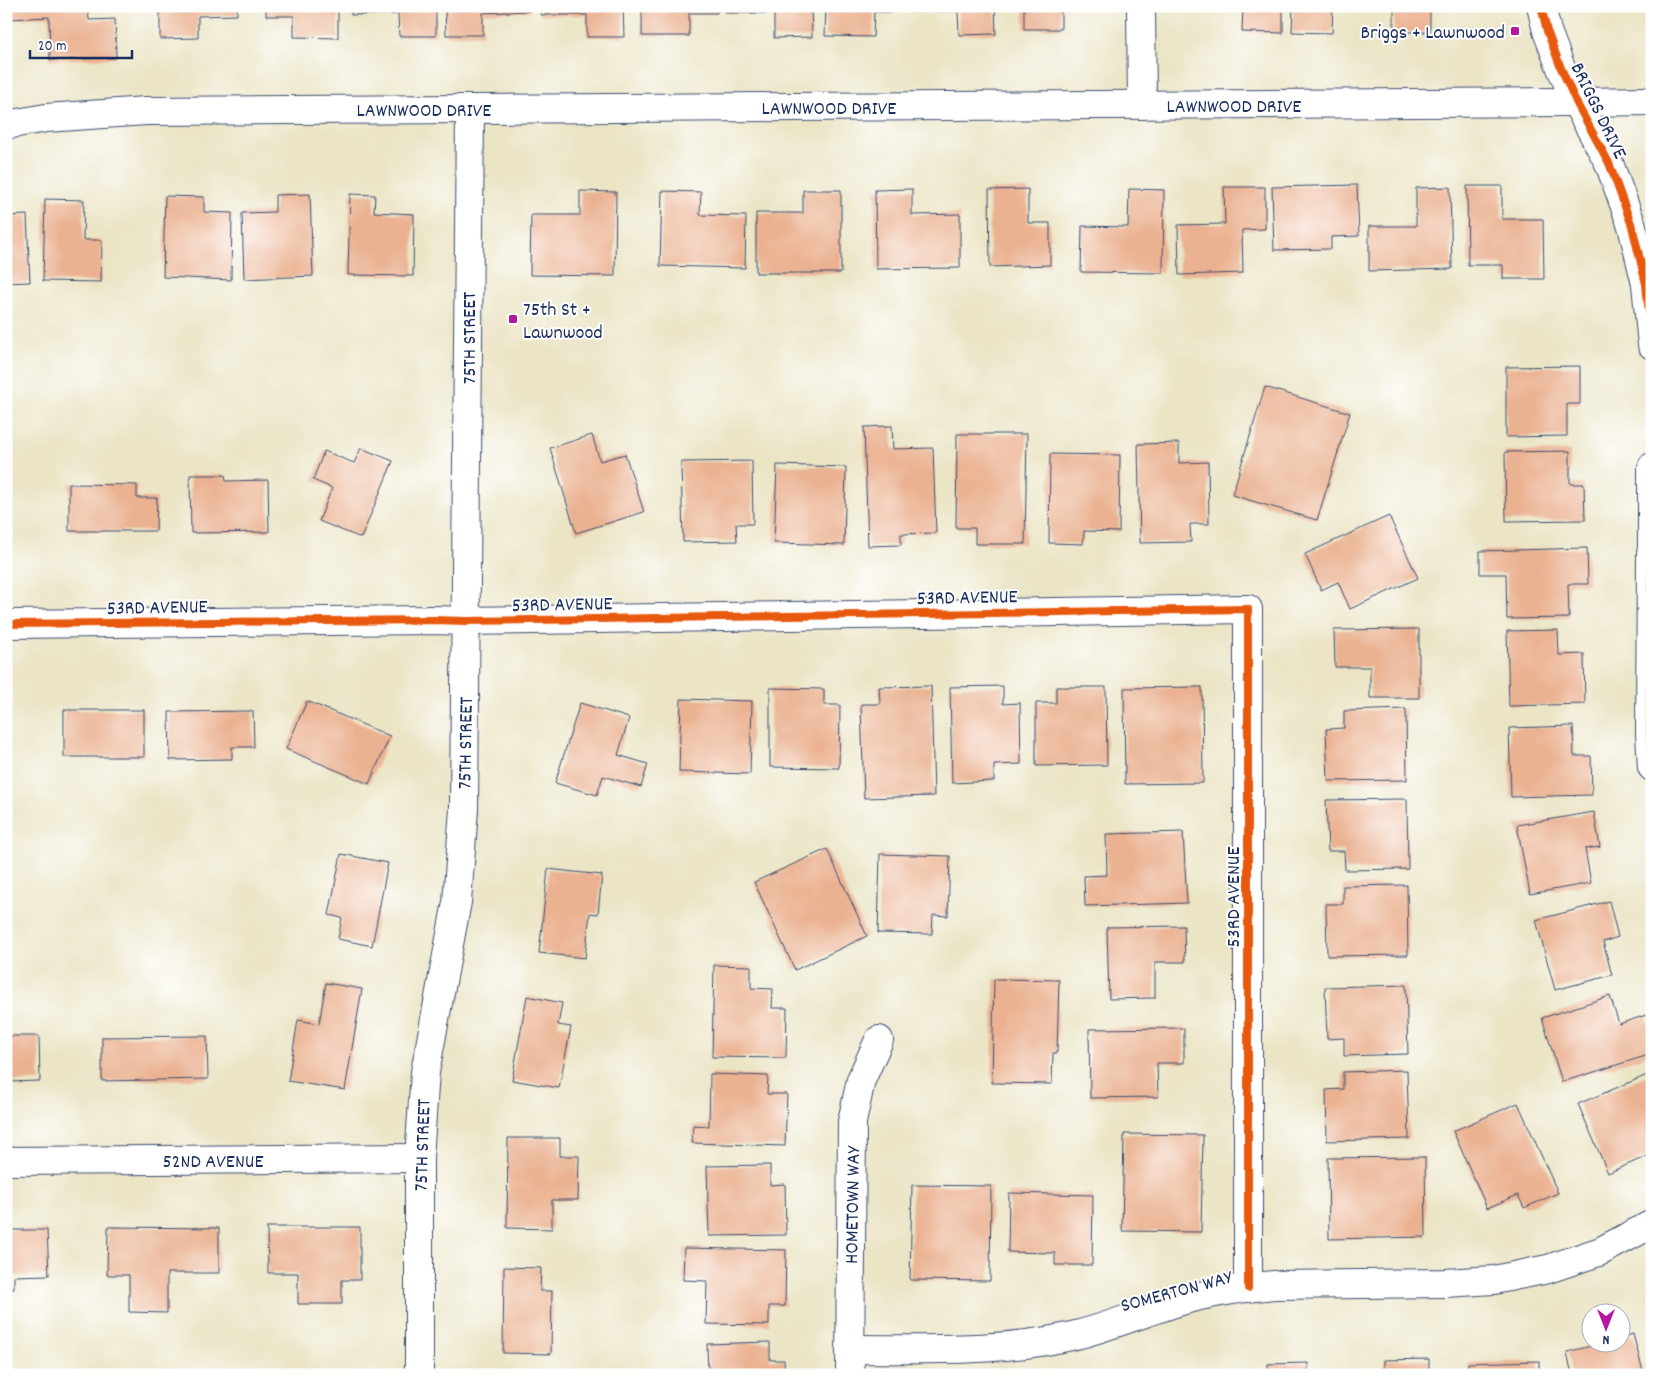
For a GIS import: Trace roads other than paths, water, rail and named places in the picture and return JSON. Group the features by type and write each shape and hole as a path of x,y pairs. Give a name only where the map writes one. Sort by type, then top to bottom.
{"street":[{"path":"1141,6 1142,105"},
{"name":"BRIGGS DRIVE","path":"1541,6 1553,46 1576,102 1609,163 1632,226 1646,284 1652,344"},
{"name":"LAWNWOOD DRIVE","path":"6,125 46,118 146,111 1652,102"},
{"name":"75TH STREET","path":"419,1375 419,1158 425,1072 457,902 464,809 470,109"},
{"path":"1652,468 1650,734 1652,767"},
{"name":"53RD AVENUE","path":"6,624 466,621 1248,609 1248,1288"},
{"name":"HOMETOWN WAY","path":"850,1362 852,1122 861,1080 879,1040"},
{"name":"52ND AVENUE","path":"6,1161 419,1158"},
{"name":"SOMERTON WAY","path":"850,1362 949,1349 1020,1346 1080,1334 1183,1300 1248,1288 1274,1285 1445,1283 1494,1280 1548,1269 1600,1251 1652,1224"}],"place":[{"name":"Briggs + Lawnwood","path":"1515,31"},
{"name":"75th St + Lawnwood","path":"513,319"}]}
